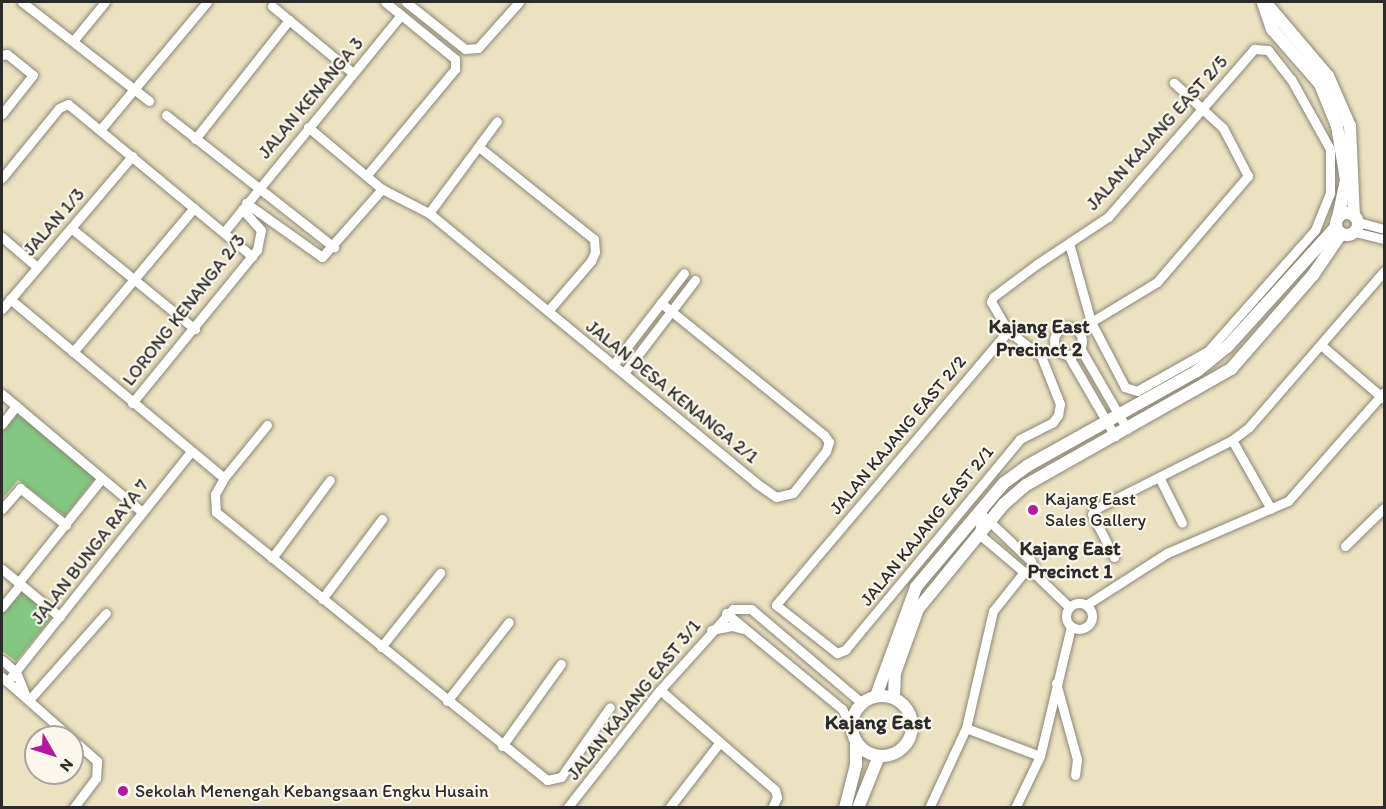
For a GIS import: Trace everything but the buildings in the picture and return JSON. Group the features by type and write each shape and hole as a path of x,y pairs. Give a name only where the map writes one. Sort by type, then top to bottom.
{"street":[{"path":"22,2 149,101"},
{"path":"73,41 105,2"},
{"path":"100,130 207,2"},
{"path":"367,175 455,69 455,59 385,2"},
{"path":"411,3 465,49 478,48 519,2"},
{"path":"1264,2 1329,76 1350,126 1356,224"},
{"path":"876,696 916,588 984,504 1028,466 1197,371 1227,347 1338,226 1346,180 1337,126 1320,84 1272,29 1264,2"},
{"path":"272,6 353,73"},
{"name":"JALAN KENANGA 3","path":"224,232 256,189 401,15"},
{"path":"195,139 289,20"},
{"name":"JALAN KAJANG EAST 2/5","path":"1008,331 991,302 993,297 1108,218 1254,49 1268,50 1291,79 1330,149 1330,193 1315,230 1208,351 1137,391 1125,387 1091,322"},
{"path":"2,114 33,75 4,54"},
{"path":"1127,429 1080,348 1080,333 1091,322 1157,282 1245,183 1246,168 1223,128 1204,108 1174,83"},
{"path":"2,178 59,108 68,104 252,256"},
{"path":"166,115 256,189 333,248"},
{"path":"429,213 497,121"},
{"name":"JALAN DESA KENANGA 2/1","path":"308,127 382,189 429,213 776,497 793,493 829,442 671,311"},
{"path":"479,147 594,239 596,252 548,311"},
{"name":"JALAN 1/3","path":"2,309 132,156"},
{"path":"244,206 317,256 326,256 382,189"},
{"name":"LORONG KENANGA 2/3","path":"132,403 195,329 252,256 260,242 261,230 244,206"},
{"path":"73,352 194,208"},
{"path":"966,524 985,519 1026,485 1230,369 1313,275 1344,213 1356,224 1384,239"},
{"path":"1338,226 1356,224 1384,229"},
{"path":"71,228 195,329"},
{"path":"2,237 37,267"},
{"path":"1069,243 1091,322"},
{"path":"1114,557 1093,511 1232,440 1249,427 1384,271"},
{"path":"613,365 684,273"},
{"path":"624,373 695,280"},
{"path":"9,299 190,453 224,478"},
{"path":"661,303 671,311"},
{"path":"1056,348 1055,335 1061,329 1069,327 1080,333"},
{"path":"1008,331 1041,356 1056,348"},
{"name":"JALAN KAJANG EAST 2/2","path":"776,605 1008,331"},
{"path":"1086,605 1092,615 1088,625 1078,629 1071,627 1065,617 1069,607 1076,603 1086,605 1167,553 1288,501 1383,395 1322,345"},
{"path":"1056,348 1068,354 1115,436"},
{"path":"1068,354 1080,348"},
{"name":"JALAN KAJANG EAST 2/1","path":"776,605 837,653 845,650 1020,439 1053,422 1058,415 1060,404 1041,356"},
{"path":"2,393 142,512"},
{"path":"3,420 16,406"},
{"path":"267,425 224,478 216,494 216,512 502,746 547,780 555,781 610,707"},
{"path":"1232,440 1271,509"},
{"name":"JALAN BUNGA RAYA 7","path":"4,679 16,672 190,453"},
{"path":"1159,477 1182,523"},
{"path":"2,607 102,478"},
{"path":"272,558 330,480"},
{"path":"2,509 20,488 66,525"},
{"path":"894,698 895,672 918,609 979,534 985,519 984,504"},
{"path":"1345,546 1384,508"},
{"path":"322,599 382,519"},
{"path":"985,519 1032,561 1036,575 1069,607"},
{"path":"979,534 1024,572 1036,575"},
{"path":"2,569 60,617"},
{"path":"929,807 966,728 993,611 1024,572"},
{"path":"381,647 440,573"},
{"path":"726,613 742,607 751,609 862,703"},
{"path":"27,697 106,613"},
{"path":"726,613 842,709 855,741 856,765 845,807"},
{"name":"JALAN KAJANG EAST 3/1","path":"567,807 660,690 726,613"},
{"path":"447,701 509,622"},
{"path":"711,630 732,626 746,629"},
{"path":"1015,807 1040,756 1056,681 1071,627"},
{"path":"2,660 16,672 27,697"},
{"path":"502,746 561,664"},
{"path":"4,679 97,761 96,778 73,807"},
{"path":"1056,681 1077,759 1075,776"},
{"path":"660,690 775,790 777,797 772,807"},
{"path":"850,724 862,703 876,696 894,698 908,710 910,738 897,752 879,756 855,741"},
{"path":"966,728 1040,756"},
{"path":"669,807 720,742"},
{"path":"858,807 879,756"}],"green space":[{"path":"18,412 95,478 65,516 18,480 2,499 2,432"},
{"path":"21,590 52,617 16,661 2,651 2,614"}],"place":[{"name":"Kajang East Sales Gallery","path":"1033,510"},
{"name":"Sekolah Menengah Kebangsaan Engku Husain","path":"123,791"}],"district":[{"name":"Kajang East Precinct 2","path":"1039,338"},
{"name":"Kajang East Precinct 1","path":"1070,560"},
{"name":"Kajang East","path":"878,722"}]}
